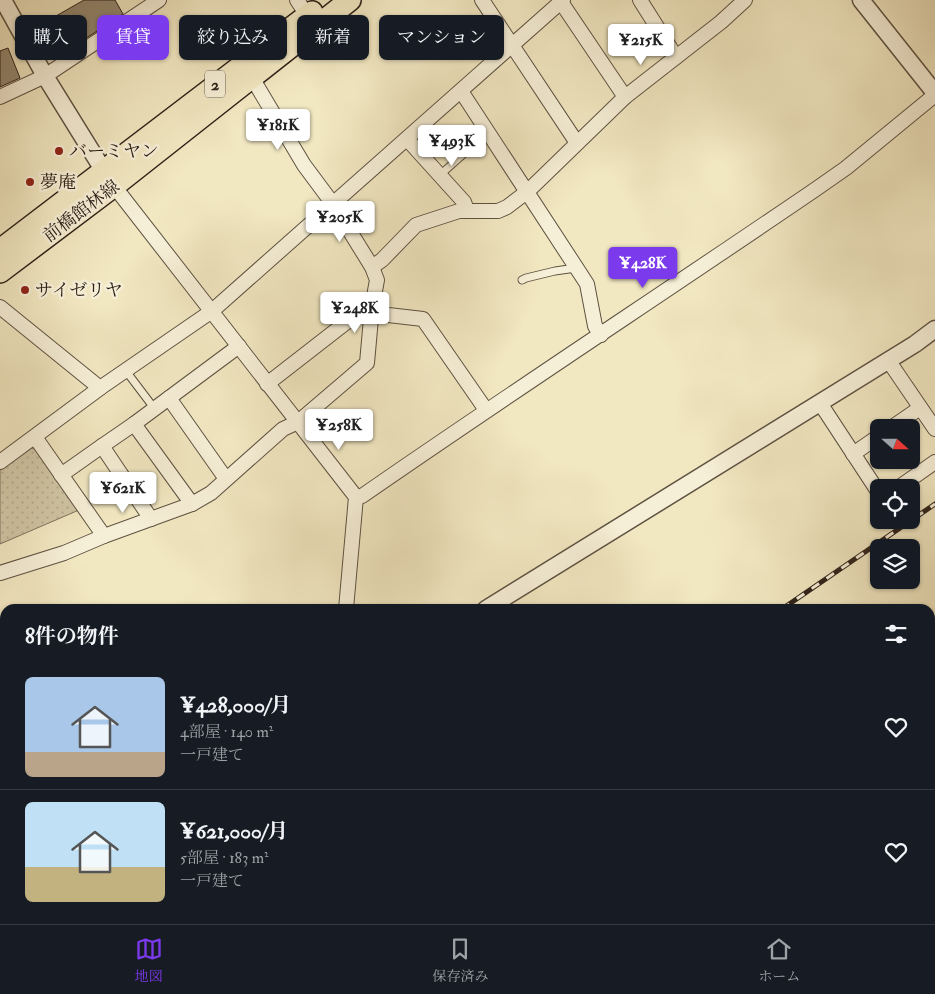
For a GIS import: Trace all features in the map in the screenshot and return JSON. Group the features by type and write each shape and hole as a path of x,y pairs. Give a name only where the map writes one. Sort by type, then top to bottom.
{"main road":[{"name":"前橋館林線","path":"287,30 302,8 327,0"},
{"name":"前橋館林線","path":"0,250 109,178 250,78 350,0"},
{"name":"前橋館林線","path":"0,272 216,84 248,60"}],"street":[{"path":"0,97 45,76 159,0"},
{"path":"482,0 577,143"},
{"path":"640,0 676,56"},
{"path":"356,497 362,496 486,410 601,336 840,173 935,94 861,0"},
{"path":"6,1 45,76 109,178 356,497 346,604"},
{"path":"0,462 100,388 212,311 562,1 625,97"},
{"path":"372,267 382,260 416,225 467,210 501,210 528,192 625,97 721,22 742,1"},
{"path":"0,574 64,553 104,536 192,504 211,493 283,430 298,422 367,363 377,280 372,267 333,204 304,165 257,86 250,78"},
{"path":"461,91 588,286 595,326 601,336"},
{"path":"408,139 464,202 467,210"},
{"path":"0,307 100,388"},
{"path":"267,384 366,307 372,310 423,319 486,410"},
{"path":"494,604 935,329"},
{"path":"61,475 134,424 238,346"},
{"path":"888,360 935,429"},
{"path":"169,398 226,479"},
{"path":"820,402 870,480"},
{"path":"904,419 920,408"},
{"path":"134,424 192,504"},
{"path":"35,437 104,536"},
{"path":"853,454 870,442"},
{"path":"102,446 151,519"},
{"path":"911,479 935,462"}],"lane":[{"path":"216,84 233,62"},
{"path":"440,175 488,132"},
{"path":"522,280 555,271 577,268"},
{"path":"126,371 154,408"}],"shaded area":[{"path":"32,448 37,451 79,510 0,544 0,470"}],"building":[{"path":"84,0 115,0 123,14 97,15 97,31 87,37 87,15 58,15"},
{"path":"8,48 20,78 0,87 0,51"}],"railway":[{"path":"789,604 935,504"}],"place":[{"name":"バーミヤン","path":"59,151"},
{"name":"夢庵","path":"30,182"},
{"name":"サイゼリヤ","path":"25,290"}]}
